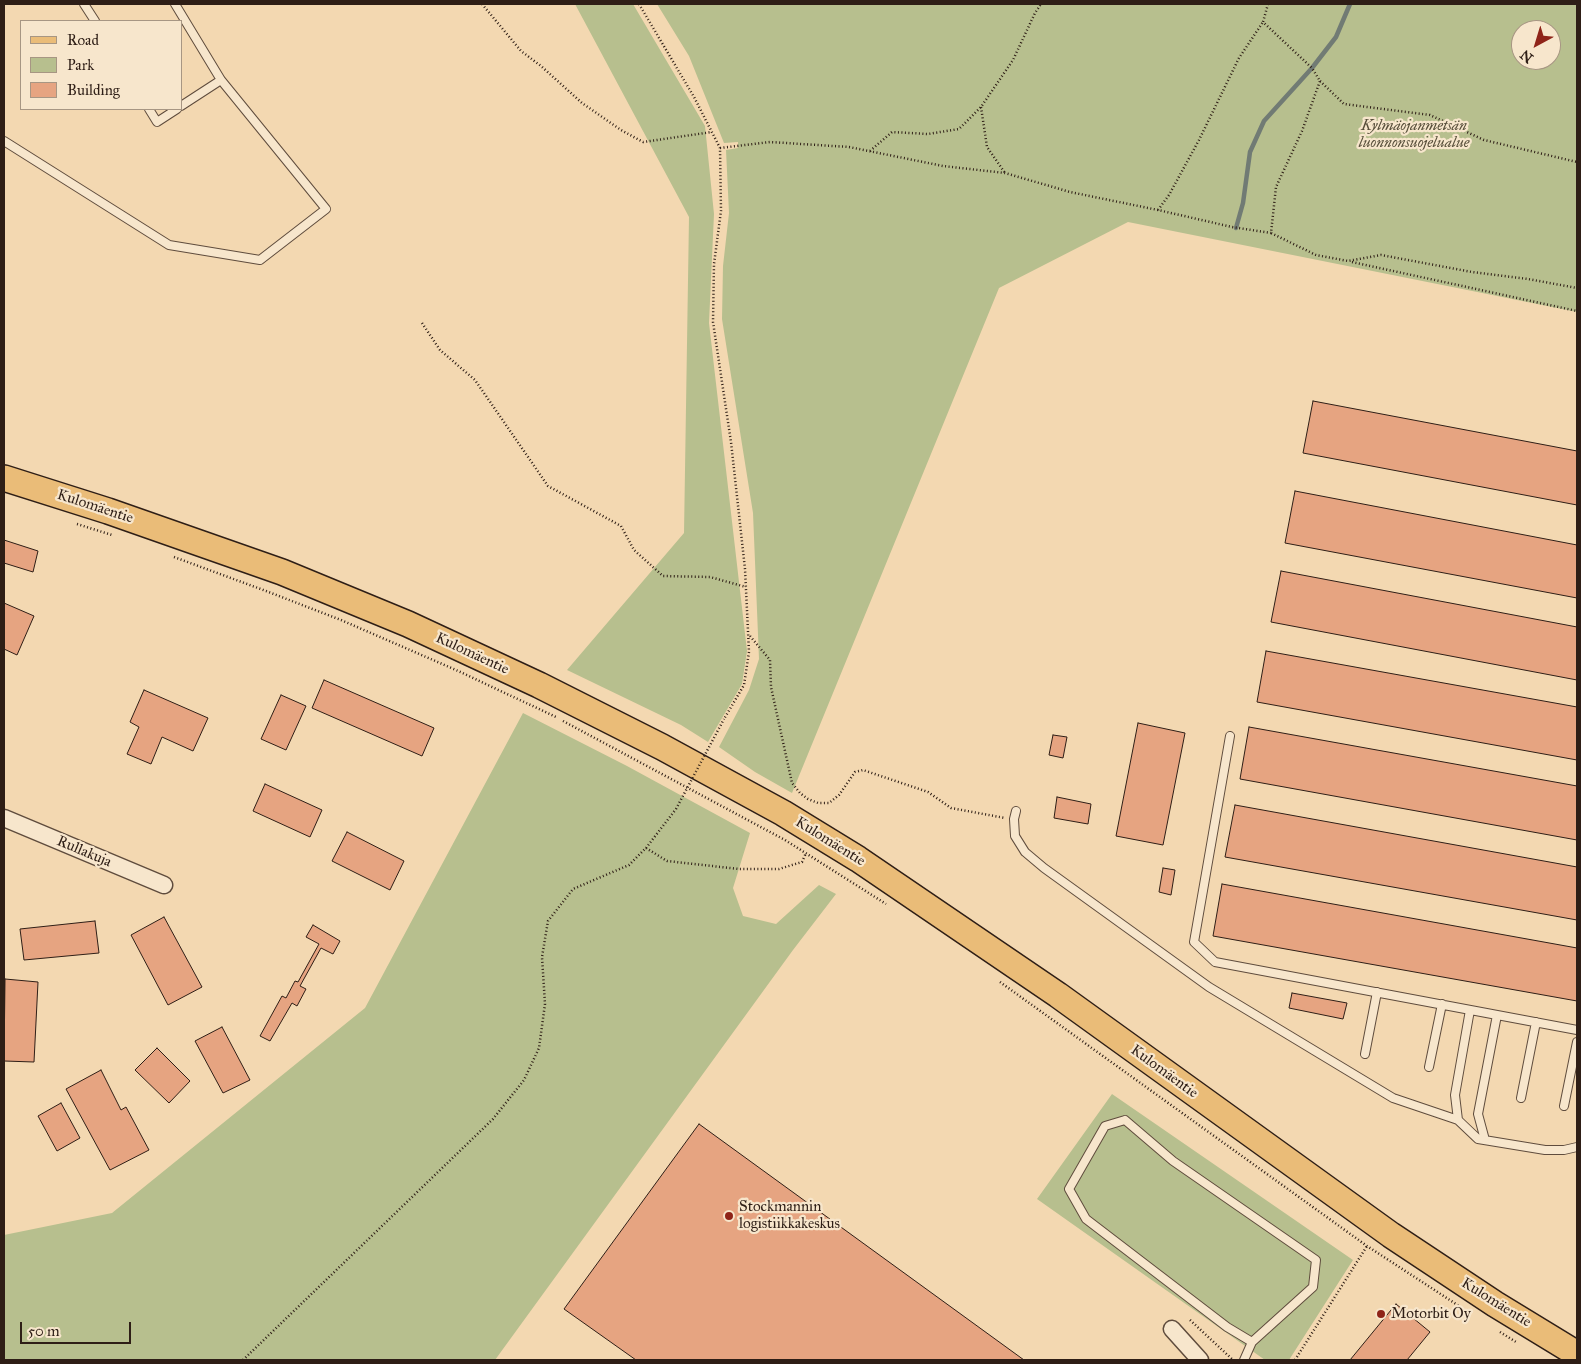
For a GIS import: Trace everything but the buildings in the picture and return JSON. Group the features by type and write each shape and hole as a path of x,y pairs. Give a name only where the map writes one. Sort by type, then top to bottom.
{"main road":[{"name":"Kulomäentie","path":"4,478 108,511 282,572 408,624 539,685 662,747 783,813 811,843 865,864 1058,995 1391,1235 1495,1304 1577,1354"}],"street":[{"name":"Rullakuja","path":"4,818 164,885"},
{"path":"1172,1329 1200,1360"}],"lane":[{"path":"84,4 94,20"},
{"path":"4,141 168,245 260,260 326,209 221,80 175,4"},
{"path":"182,105 221,80"},
{"path":"150,110 158,122 176,110"},
{"path":"1230,736 1194,942 1215,962 1577,1030"},
{"path":"1015,815 1015,836 1024,852 1044,868 1209,987 1393,1098 1458,1120 1478,1138 1485,1140 1545,1150 1564,1150 1577,1147"},
{"path":"1365,1054 1377,992"},
{"path":"1429,1067 1442,1004"},
{"path":"1458,1120 1455,1095 1470,1010"},
{"path":"1485,1140 1478,1114 1497,1015"},
{"path":"1521,1098 1536,1022"},
{"path":"1564,1106 1577,1042"},
{"path":"1244,1360 1252,1342 1313,1286 1316,1260 1173,1161 1125,1120 1105,1126 1069,1189 1086,1219 1227,1327 1252,1342"}],"path":[{"path":"482,4 521,51 541,66 582,103 621,130 643,142 712,132"},
{"path":"243,1360 493,1119 524,1080 539,1048 545,1004 542,957 548,920 573,889 629,865 646,848 676,809 744,685 749,652 746,587 731,442 713,322 714,264 721,211 720,148 694,96 639,4"},
{"path":"870,151 892,132 928,134 959,129 981,107 1013,60 1035,13 1042,4"},
{"path":"1158,210 1169,195 1199,140 1238,58 1263,22 1268,4"},
{"path":"1263,22 1312,68 1320,81 1344,104 1430,115 1484,140 1577,162"},
{"path":"1271,233 1276,187 1302,132 1320,81"},
{"path":"981,107 987,147 1005,173"},
{"path":"720,148 770,142 849,147 943,166 1005,173 1070,192 1232,227 1271,233 1316,254 1577,311"},
{"path":"1348,261 1381,255 1472,272 1528,279 1577,288"},
{"path":"422,323 440,350 475,380 548,486 622,526 634,550 663,576 710,577 746,587"},
{"path":"76,524 114,536"},
{"path":"169,555 331,616 465,674 568,724 785,840 811,843 889,906"},
{"path":"748,635 770,660 771,687 792,783 808,799 818,803 828,803 839,795 855,772 863,770 928,792 950,808 1015,815"},
{"path":"646,848 667,861 739,869 779,869 802,862 811,843"},
{"path":"998,980 1367,1246 1464,1309"},
{"path":"1295,1360 1367,1246"},
{"path":"1190,1320 1233,1360"},
{"path":"1498,1331 1522,1346"}],"green space":[{"path":"575,4 633,4 705,126 714,214 709,323 747,651 742,684 708,742 681,725 567,670 684,533 689,217"},
{"name":"Kylmäojanmetsän luonnonsuojelualue","path":"657,4 1577,4 1577,312 1128,222 999,288 792,793 755,772 719,747 749,690 759,659 753,513 722,319 723,266 729,213 726,150 738,148 738,142 724,143 689,56"},
{"path":"523,713 627,766 750,833 733,888 743,916 776,924 819,885 836,894 793,950 495,1360 4,1360 4,1235 112,1213 365,1008"},
{"path":"1112,1094 1353,1260 1289,1360 1265,1360 1037,1199"}],"waterway":[{"path":"1236,228 1243,203 1250,152 1264,121 1312,68 1336,37 1350,4"}],"place":[{"name":"Stockmannin logistiikkakeskus","path":"729,1216"},
{"name":"Motorbit Oy","path":"1381,1314"}]}
